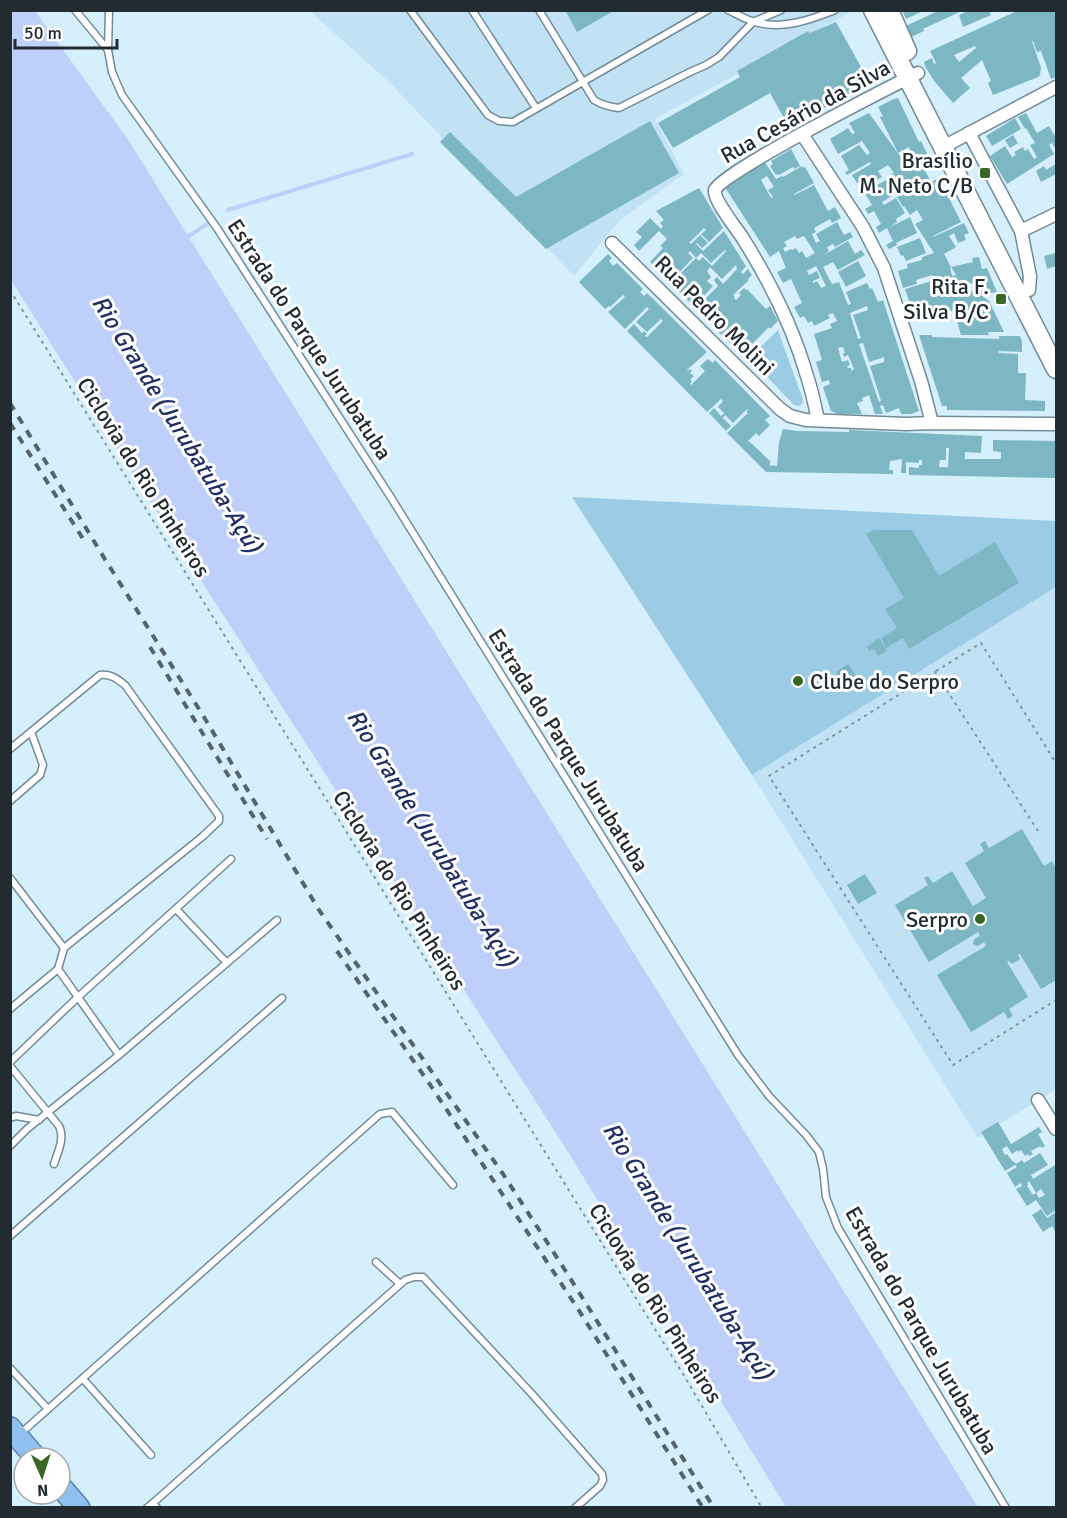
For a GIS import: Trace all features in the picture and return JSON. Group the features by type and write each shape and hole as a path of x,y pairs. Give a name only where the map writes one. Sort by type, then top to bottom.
{"highway":[{"path":"14,1432 26,1446"}],"main road":[{"path":"873,10 955,141 1056,344"},
{"path":"889,10 913,75"},
{"path":"955,141 1056,369"}],"street":[{"name":"Rua Cesário da Silva","path":"818,420 807,376 788,323 742,236 716,198 715,190 731,175 913,75"},
{"path":"1029,290 1030,276 1021,231 955,141 1056,87"},
{"path":"802,134 863,227 884,268 921,381 932,423"},
{"path":"1021,231 1056,214"},
{"name":"Rua Pedro Molini","path":"612,243 780,409 790,416 818,420"},
{"path":"818,420 906,424 1056,424"},
{"path":"1038,1100 1056,1129"}],"lane":[{"path":"75,10 108,50"},
{"name":"Estrada do Parque Jurubatuba","path":"109,10 108,50 112,72 122,94 217,228 384,486 738,1055 769,1096 819,1152 826,1197 838,1228 1006,1508"},
{"path":"410,10 488,115 499,121 513,122 708,10"},
{"path":"472,10 536,108"},
{"path":"539,10 594,99 610,108 619,108 719,57 753,22 781,10"},
{"path":"728,10 753,22 772,26 798,23 835,10"},
{"path":"10,750 100,675 116,677 125,685 219,816 219,821 202,837 64,948 58,969 10,1009"},
{"path":"10,801 40,775 43,765 31,732"},
{"path":"54,1164 63,1139 62,1132 10,1064 78,997 231,859"},
{"path":"10,878 64,948"},
{"path":"176,909 227,963"},
{"path":"10,1146 277,920"},
{"path":"58,969 119,1055"},
{"path":"10,1236 282,998"},
{"path":"14,1432 83,1379 380,1114 392,1112 453,1185"},
{"path":"10,1118 16,1116 39,1120"},
{"path":"376,1262 400,1284"},
{"path":"152,1506 400,1284 414,1276 423,1277 532,1394 602,1474 603,1480 600,1486 575,1508"},
{"path":"10,1368 48,1408"},
{"path":"83,1379 151,1455"}],"path":[{"name":"Ciclovia do Rio Pinheiros","path":"10,290 686,1379 762,1508"},
{"path":"1056,763 981,643 769,776 953,1065 1056,1000"},
{"path":"936,672 1038,831"}],"shaded area":[{"path":"310,11 853,11 655,119 684,174 620,220 574,276 390,83"},
{"path":"778,330 803,400 798,406 794,405 749,358"},
{"name":"Clube do Serpro","path":"572,497 1056,521 1056,587 752,775"},
{"name":"Serpro","path":"1056,587 1056,1089 978,1138 752,775"}],"water":[{"name":"Rio Grande (Jurubatuba-Açú)","path":"11,10 35,11 129,141 978,1507 786,1507 565,1147 139,484 11,280"}],"building":[{"path":"565,10 615,10 577,32"},
{"path":"902,10 925,10 906,19"},
{"path":"940,10 964,10 911,37 906,26"},
{"path":"966,10 989,10 991,15 963,27 959,15"},
{"path":"1019,10 1056,10 1056,77 1051,79 1041,51 1037,52 1032,41 1041,68 1038,77 993,95 988,83 991,81 982,60 961,78 970,88 953,103 926,68 924,62 932,58 934,64 936,63 930,51","holes":["975,46 976,48 959,62 954,55"]},
{"path":"836,22 870,83 789,127 770,93 673,148 658,123 740,77 737,71 808,31 810,33"},
{"path":"898,98 929,158 921,163 931,182 939,178 961,222 933,237 964,223 969,233 964,235 966,240 958,243 954,233 949,236 956,247 944,254 951,267 973,262 972,258 979,257 982,269 987,268 997,292 981,295 989,301 1004,332 988,332 989,335 961,335 954,310 916,322 905,289 935,280 935,278 932,275 916,280 917,284 903,288 898,271 908,268 907,264 922,260 922,257 934,253 915,224 923,220 917,210 910,215 903,207 897,197 906,192 901,183 895,187 889,176 894,173 888,165 878,171 882,177 862,188 852,175 871,164 870,162 847,175 845,172 849,170 841,156 859,145 867,155 870,153 862,141 838,154 830,139 848,128 852,134 855,133 849,123 869,113 910,170 916,165 909,147 898,153 880,117 883,116 878,107","holes":["950,267 951,267 956,275 952,276","949,276 952,288 973,283 974,291 950,297 944,277"]},
{"path":"1026,113 1037,133 1049,126 1056,138 1056,146 1054,147 1052,143 1049,145 1054,154 1007,184 990,156 1005,146 1012,157 1016,155 1014,152 1023,147 1025,151 1028,149 1034,159 1037,157 1030,145 1035,143 1018,117"},
{"path":"1015,118 1021,129 992,146 986,136"},
{"path":"650,121 679,173 546,249 440,142 450,132 516,197"},
{"path":"1013,135 1018,143 1010,148 1005,140"},
{"path":"791,149 800,166 776,175 770,166 773,164 771,161"},
{"path":"764,161 776,179 802,166 805,167 814,183 794,195 814,185 828,211 835,207 841,218 832,223 830,219 814,228 816,232 812,234 816,243 820,241 816,234 837,222 844,235 850,232 853,237 835,247 833,244 827,247 829,251 824,255 848,241 855,254 861,250 865,255 838,270 833,262 823,267 832,284 839,282 848,305 851,304 846,292 867,283 870,289 872,288 878,302 883,300 919,411 901,414 899,408 886,413 883,405 880,406 883,414 875,414 869,395 857,403 862,414 838,414 831,411 823,387 830,384 829,380 822,382 816,362 822,360 814,334 832,328 830,324 837,321 833,313 828,315 830,318 814,326 812,321 808,323 804,316 800,318 794,307 802,303 791,279 783,283 777,272 786,268 779,251 770,257 726,189 732,184 731,182 749,172 748,170","holes":["767,176 774,187 768,190 773,197 771,198 761,180","795,236 797,239 804,236 815,253 806,258 802,251 799,253 796,248 785,252 783,248 787,246 784,242","816,266 826,286 821,288 817,281 813,283 820,278 817,271 809,275 807,271","867,306 868,310 853,315 861,338 858,339 850,313","863,343 869,362 884,357 884,362 870,366 881,401 879,402 859,344","843,347 844,357 848,355 854,369 851,371 851,368 848,368 847,366 850,365 848,360 842,362 838,348"]},
{"path":"1056,164 1056,174 1041,182 1036,171 1044,166 1046,170"},
{"path":"888,179 895,194 882,202 884,205 896,198 905,213 890,227 910,217 917,233 889,249 886,245 893,241 887,228 879,233 876,227 881,224 874,211 868,214 865,209 872,205 864,192"},
{"path":"699,188 723,228 709,242 701,234 706,230 704,228 689,243 691,244 700,235 708,243 702,248 696,244 703,251 724,231 746,266 741,272 743,274 748,269 752,275 733,295 734,298 736,300 744,288 747,289 766,309 770,306 778,321 751,345 741,334 737,339 748,350 743,355 715,329 721,323 715,317 710,323 671,283 696,258 690,251 688,253 693,258 670,282 650,262 663,248 660,246 667,239 659,231 639,251 634,245 642,237 636,232 650,218 661,229 663,226 660,223 664,220 656,211","holes":["726,251 712,266 703,257 699,261 696,258 701,253 711,263","736,265 737,269 723,284 717,277 714,280 718,286 704,300 702,298 713,286 707,281 711,277 707,271 710,267 722,279"]},
{"path":"920,238 926,253 906,261 897,247"},
{"path":"1056,253 1056,266 1047,269 1044,256"},
{"path":"608,254 612,258 609,261 613,266 617,263 643,289 640,292 644,296 647,293 707,352 687,370 690,369 692,371 690,373 694,376 690,380 691,385 705,371 700,366 708,359 713,363 715,360 770,416 765,420 770,425 759,436 756,433 748,441 771,462 769,465 777,466 779,442 783,429 982,436 981,453 965,452 965,459 1001,459 1001,452 993,451 993,440 1056,441 1056,478 909,475 909,467 919,468 922,460 919,460 919,463 906,462 906,473 901,473 902,459 890,461 889,470 893,470 893,474 766,472 727,433 748,413 746,412 748,410 733,423 725,415 723,418 731,426 726,431 709,413 714,408 721,416 724,413 718,407 723,401 721,399 707,412 627,331 634,324 642,333 644,331 647,334 645,336 647,337 663,321 661,319 647,332 636,322 649,309 647,307 625,329 608,312 625,297 623,295 605,309 579,282","holes":["946,448 949,448 948,467 939,467 940,460 946,460"]},
{"path":"858,261 866,276 846,287 838,272"},
{"path":"919,335 999,339 999,336 1020,336 1022,352 999,351 999,353 1018,354 1018,373 1026,373 1025,400 1045,401 1045,411 947,410 947,406 942,406"},
{"path":"874,530 912,530 939,576 995,542 1019,583 909,649 903,638 886,648 881,638 897,628 885,609 904,598 866,534"},
{"path":"879,638 887,651 878,656 874,649 869,651 867,647"},
{"path":"848,664 858,678 844,686 836,672"},
{"name":"Serpro","path":"1022,829 1044,866 1052,861 1056,868 1056,980 1041,989 1020,954 1018,955 1020,959 1012,964 1007,962 1028,997 1009,1009 1013,1016 1008,1019 1004,1012 971,1032 937,975 986,946 984,942 978,946 973,944 974,939 980,936 978,932 929,962 895,905 928,885 924,878 928,876 933,883 952,871 973,906 986,898 965,863 984,851 980,844 985,841 989,848"},
{"path":"865,874 877,893 858,904 847,885"},
{"path":"998,1122 1011,1144 1039,1127 1042,1132 1038,1134 1045,1146 1031,1151 1033,1154 1025,1156 1021,1150 1018,1152 1018,1150 1012,1154 1007,1146 1002,1149 1005,1155 1007,1154 1016,1164 1022,1160 1024,1163 1040,1153 1048,1165 1031,1175 1033,1179 1055,1165 1056,1210 1047,1216 1036,1200 1027,1206 1016,1189 1022,1186 1021,1183 1015,1187 1007,1173 1017,1167 1015,1165 1005,1171 981,1132","holes":["1029,1181 1036,1193 1033,1195 1027,1186","1041,1189 1045,1195 1039,1198 1036,1193"]},
{"path":"1041,1209 1047,1218 1056,1212 1056,1233 1052,1226 1043,1232 1032,1215"}],"waterway":[{"path":"228,210 412,154"},
{"path":"184,239 209,223"}],"railway":[{"path":"10,403 204,717 319,910 503,1174 714,1508"},
{"path":"10,423 85,542"},
{"path":"150,647 267,839"},
{"path":"337,951 431,1086 578,1309 703,1508"}],"place":[{"name":"Brasílio M. Neto C/B","path":"985,173"},
{"name":"Rita F. Silva B/C","path":"1001,299"},
{"name":"Clube do Serpro","path":"798,681"},
{"name":"Serpro","path":"980,919"}]}
